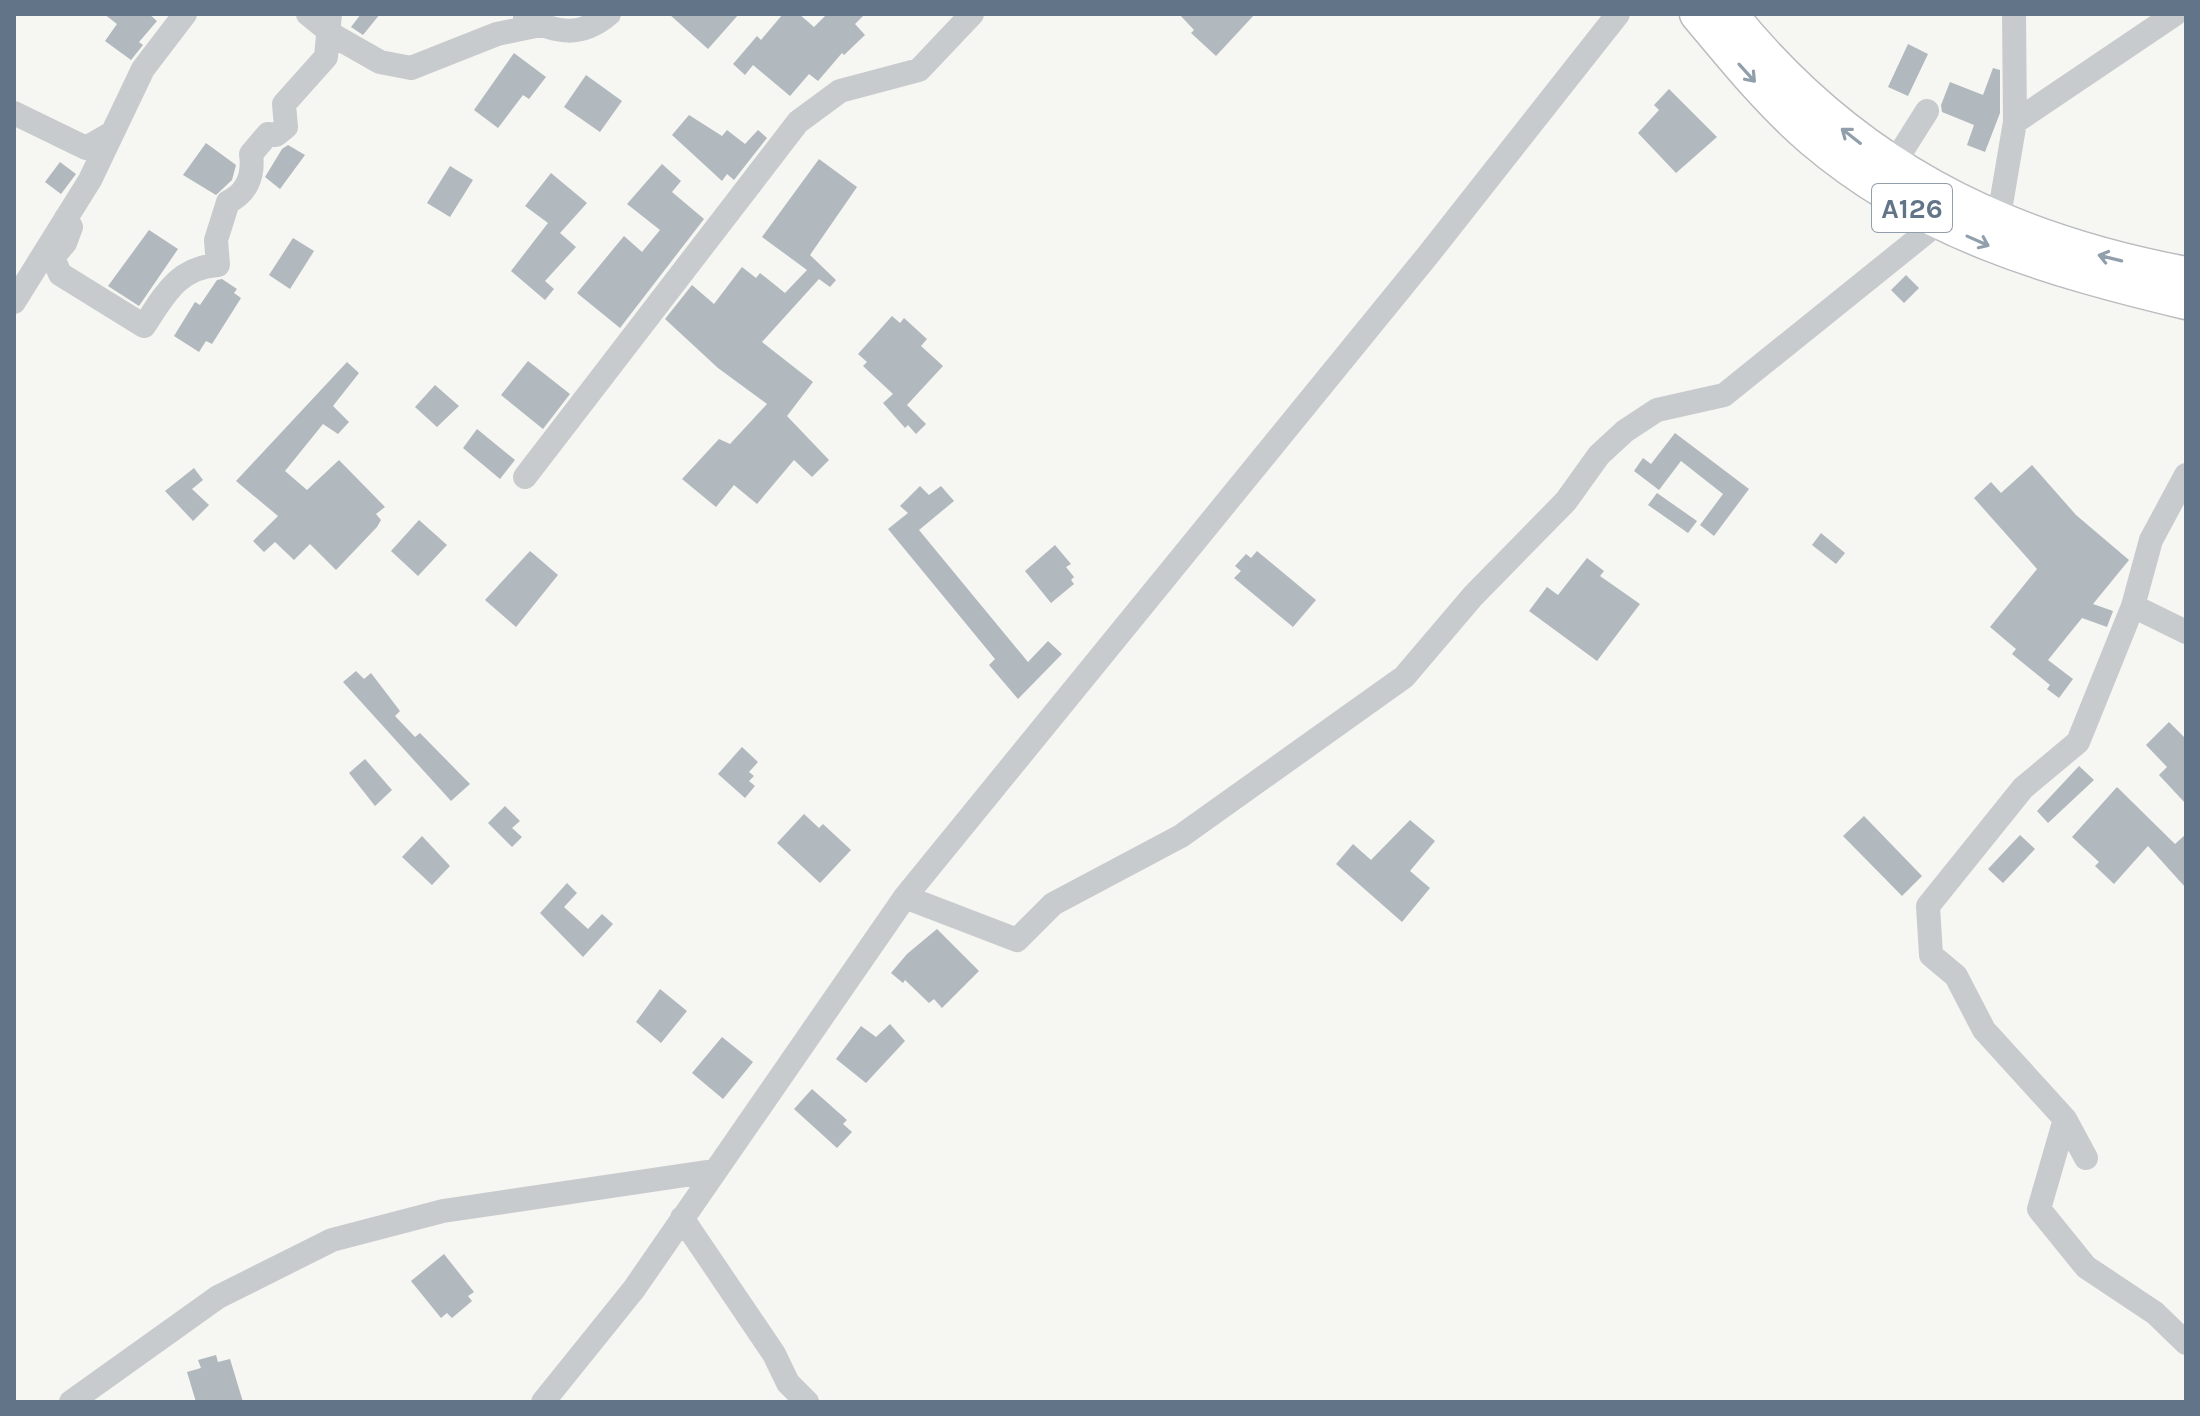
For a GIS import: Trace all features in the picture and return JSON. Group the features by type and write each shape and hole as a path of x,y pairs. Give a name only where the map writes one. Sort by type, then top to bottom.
{"highway":[{"name":"A126","path":"1697,14 1744,70 1810,138 1843,164 1939,222 2003,252 2048,267 2186,302"},
{"name":"A126","path":"1730,14 1801,92 1843,129 1893,165 1998,222 2092,253 2186,274"}],"street":[{"path":"14,302 22,268 66,218 90,180 143,69 185,14"},
{"path":"308,14 330,22 380,62 411,68 530,20 555,31 593,27 609,14"},
{"path":"525,477 798,122 840,91 919,70 972,14"},
{"path":"543,1402 634,1289 905,897 1418,267 1618,14"},
{"path":"1998,222 2015,122 2014,14"},
{"path":"2015,122 2175,14"},
{"path":"66,218 71,227 65,243 53,257 60,274 144,326 174,280 202,266 218,265 216,240 228,202 241,196 251,174 251,154 268,134 276,135 286,127 284,104 326,57 330,22"},
{"path":"1893,165 1927,111"},
{"path":"14,113 86,148 110,134"},
{"path":"905,897 1017,940 1053,904 1181,836 1414,668 1473,596 1566,501 1599,455 1625,431 1657,410 1724,395 1939,222"},
{"path":"2086,1158 2065,1119 1984,1030 1956,976 1931,955 1928,906 2023,788 2078,742 2133,606 2151,540 2186,475"},
{"path":"2133,606 2186,632"},
{"path":"2065,1119 2039,1209 2086,1267 2155,1313 2186,1343"},
{"path":"71,1402 218,1297 332,1240 443,1211 713,1171"},
{"path":"682,1218 767,1342 788,1383 807,1402"}],"building":[{"path":"104,14 149,14 157,21 139,42 143,45 131,60 105,41 117,24"},
{"path":"361,14 380,14 363,35 351,27"},
{"path":"669,14 739,14 708,49"},
{"path":"783,14 799,14 814,27 827,14 865,14 855,24 865,35 844,55 842,53 818,81 809,74 790,96 753,65 745,75 733,64 757,36 761,40"},
{"path":"1179,14 1255,14 1216,56 1191,33 1194,30"},
{"path":"1908,44 1928,54 1908,96 1888,87"},
{"path":"514,53 546,77 529,99 523,95 498,128 474,110"},
{"path":"1993,68 2000,70 2000,113 1985,152 1967,145 1974,125 1942,112 1941,105 1950,82 1983,95"},
{"path":"586,75 622,101 600,132 564,107"},
{"path":"1669,89 1717,137 1676,173 1638,133 1659,110 1654,105"},
{"path":"689,115 722,136 727,130 745,144 758,130 767,138 734,180 727,174 722,181 672,135"},
{"path":"206,143 236,165 232,180 216,195 183,175"},
{"path":"288,145 305,155 280,189 265,177 282,149"},
{"path":"819,159 857,187 810,255 836,280 830,287 819,279 762,342 813,382 787,416 829,460 812,477 794,460 757,504 734,485 716,507 682,479 719,439 730,444 767,404 718,368 665,319 692,285 714,304 742,267 756,278 760,273 785,293 807,270 762,237"},
{"path":"60,162 76,174 61,194 45,182"},
{"path":"662,164 681,181 672,192 704,219 620,328 577,293 624,236 642,252 660,230 627,204"},
{"path":"450,166 473,180 450,217 427,203"},
{"path":"551,173 587,203 560,233 576,247 545,281 554,289 545,300 511,271 548,223 525,206"},
{"path":"149,230 178,249 139,306 108,286"},
{"path":"293,238 314,251 290,289 269,275"},
{"path":"1906,275 1919,288 1904,303 1891,290"},
{"path":"222,279 237,289 234,293 241,298 212,344 206,341 199,352 174,336 195,302 200,305 217,280"},
{"path":"892,316 900,323 904,318 927,339 921,346 943,366 907,405 926,424 916,434 908,425 905,428 883,403 893,394 863,366 867,362 858,354"},
{"path":"528,361 570,394 543,429 501,395"},
{"path":"347,362 359,373 333,406 349,422 338,434 323,424 285,471 307,490 339,460 385,507 376,514 381,520 377,527 336,570 310,544 294,560 275,542 264,552 253,541 278,516 236,481"},
{"path":"435,385 459,406 437,427 415,407"},
{"path":"477,429 515,460 500,479 463,448"},
{"path":"1675,433 1749,489 1714,536 1700,525 1723,494 1681,461 1659,490 1634,471 1643,458 1651,464"},
{"path":"2032,465 2076,515 2129,560 2093,604 2113,611 2107,627 2082,618 2048,660 2073,679 2059,698 2047,689 2050,685 2012,654 2016,649 1990,627 2037,569 1974,498 1991,482 2001,493"},
{"path":"194,468 203,480 192,489 209,505 193,521 165,491"},
{"path":"920,486 929,495 941,486 954,501 919,530 1028,662 1048,641 1062,654 1018,699 989,665 995,659 888,529 908,513 900,506"},
{"path":"1657,493 1697,521 1688,533 1648,505"},
{"path":"419,520 447,545 418,576 391,551"},
{"path":"1821,533 1845,553 1836,564 1812,545"},
{"path":"1055,545 1071,564 1066,567 1074,577 1071,580 1074,584 1051,603 1025,571"},
{"path":"530,551 558,575 516,627 485,600"},
{"path":"1257,551 1316,600 1293,627 1234,578 1241,571 1235,566 1246,554 1251,558"},
{"path":"1587,558 1604,571 1600,576 1640,604 1597,661 1529,611 1547,587 1558,595"},
{"path":"356,671 364,679 371,673 400,711 395,716 415,737 420,733 470,784 451,801 343,682"},
{"path":"2169,722 2186,739 2186,804 2159,775 2167,767 2146,745"},
{"path":"742,747 758,762 749,772 754,776 749,781 755,786 745,798 718,774"},
{"path":"365,759 392,790 375,806 349,773"},
{"path":"2079,766 2094,780 2048,823 2037,811"},
{"path":"2117,787 2175,844 2186,834 2186,888 2148,846 2114,884 2095,866 2099,862 2072,837"},
{"path":"505,806 520,821 512,828 522,837 512,847 488,823"},
{"path":"804,814 819,828 823,824 851,850 820,883 777,843"},
{"path":"1864,816 1922,876 1902,896 1843,836"},
{"path":"1410,820 1435,841 1410,871 1430,888 1402,922 1336,864 1353,844 1371,860"},
{"path":"2020,835 2035,849 2003,883 1988,869"},
{"path":"422,836 450,866 432,885 402,857"},
{"path":"567,883 577,893 564,907 588,929 602,914 613,924 583,957 540,913"},
{"path":"937,929 979,971 942,1008 934,999 929,1003 905,980 903,983 891,973 907,954"},
{"path":"660,989 687,1011 661,1043 636,1022"},
{"path":"890,1024 905,1041 866,1083 836,1059 861,1026 876,1037"},
{"path":"722,1037 753,1062 723,1099 692,1073"},
{"path":"812,1089 847,1120 843,1124 852,1132 837,1148 794,1109"},
{"path":"444,1254 474,1292 468,1296 472,1301 452,1318 447,1313 441,1318 411,1281"},
{"path":"216,1355 218,1362 230,1359 243,1402 196,1402 187,1372 201,1368 198,1360"}]}
